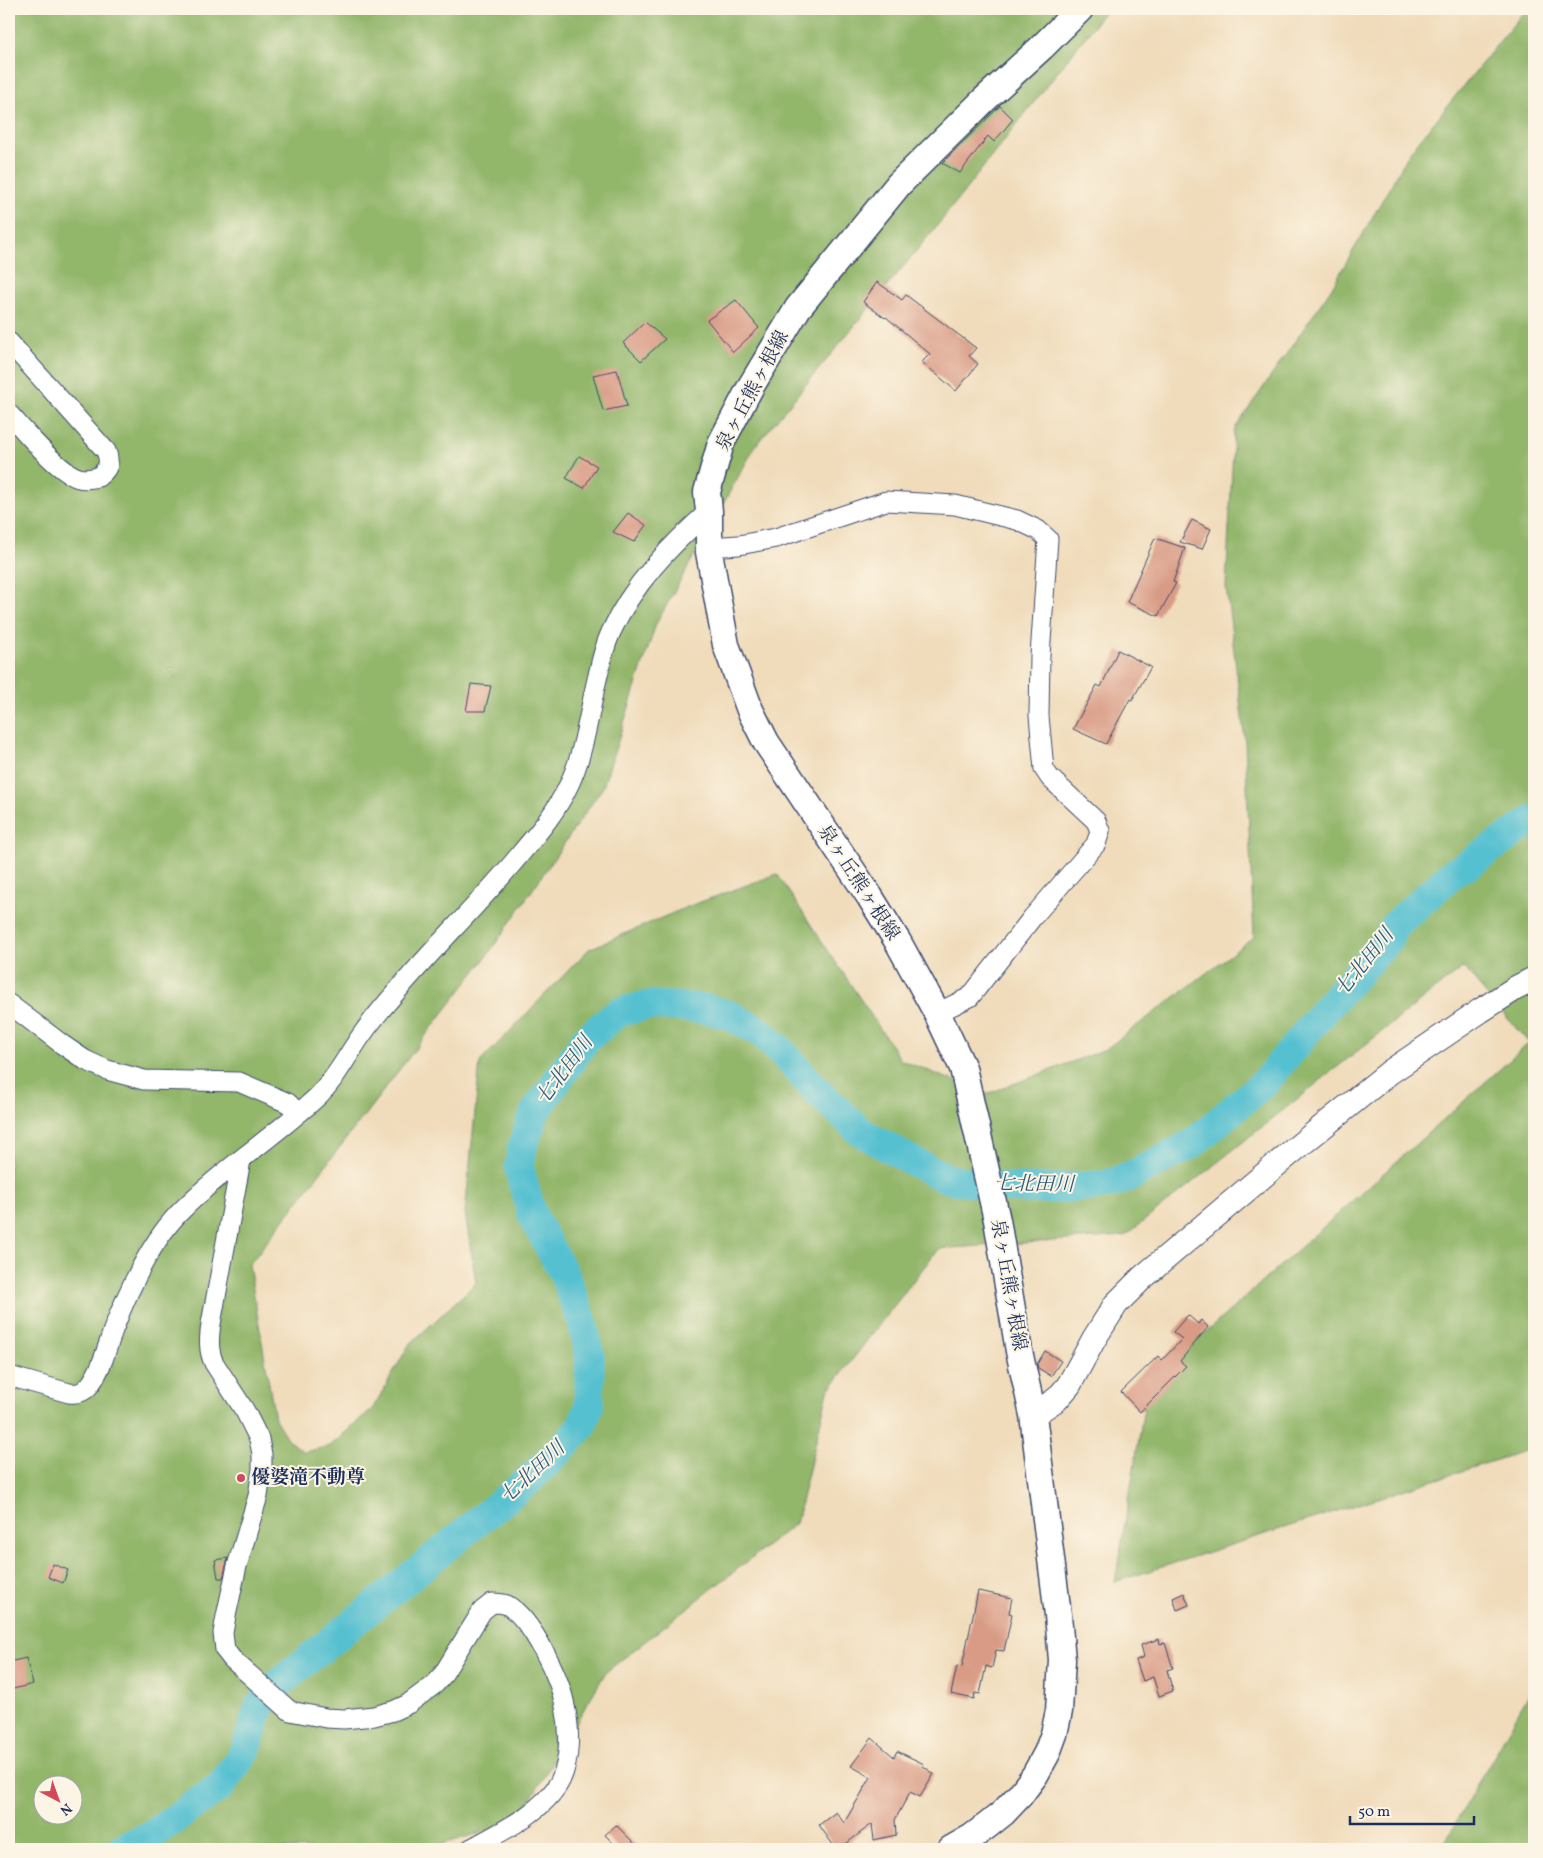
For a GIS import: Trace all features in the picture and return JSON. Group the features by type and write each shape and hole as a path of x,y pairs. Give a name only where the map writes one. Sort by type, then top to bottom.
{"main road":[{"name":"泉ヶ丘熊ヶ根線","path":"951,1849 972,1838 1003,1813 1020,1795 1035,1775 1047,1753 1054,1734 1059,1711 1062,1660 1033,1415 1019,1351 997,1220 963,1068 920,980 870,897 766,742 750,710 726,645 709,547 707,492 721,444 751,386 798,308 899,184 1080,9"}],"street":[{"path":"9,342 106,451 110,460 108,467 98,477 79,478 71,474 60,467 9,414"},
{"path":"709,547 739,545 776,538 886,501 955,505 1017,520 1038,530 1048,539 1040,656 1040,716 1044,769 1050,778 1096,821 1100,831 1096,844 1032,918 970,997 937,1013"},
{"path":"9,1376 69,1394 84,1392 97,1374 122,1308 161,1237 184,1208 318,1096 370,1023 398,989 490,891 546,823 560,802 579,761 598,675 616,620 629,599 654,567 687,531 709,511"},
{"path":"1033,1415 1057,1398 1069,1384 1116,1304 1142,1278 1390,1072 1480,1011 1534,979"},
{"path":"9,1004 70,1050 107,1070 144,1080 238,1082 288,1103 298,1113"},
{"path":"241,1160 211,1324 210,1356 245,1411 259,1439 262,1469 258,1496 228,1601 223,1633 225,1650 290,1711 309,1716 344,1719 374,1716 393,1711 408,1704 435,1684 442,1676 482,1611 492,1603 501,1603 515,1611 536,1638 558,1680 566,1708 568,1752 560,1780 543,1802 522,1819 470,1849"}],"green space":[{"path":"9,9 1107,9 945,216 756,445 656,624 603,787 487,956 249,1265 275,1419 288,1440 304,1452 330,1446 373,1408 409,1345 476,1283 465,1213 480,1062 589,949 687,907 777,874 901,1060 987,1094 1106,1049 1254,937 1245,742 1226,586 1234,430 1331,289 1410,152 1526,9 1534,9 1534,1448 1115,1582 1148,1384 1529,1043 1463,967 1125,1236 938,1249 828,1391 796,1523 606,1672 517,1822 426,1849 9,1849"},
{"path":"1534,1685 1534,1849 1441,1849"}],"building":[{"path":"1000,106 1013,119 994,142 988,136 960,173 942,163"},
{"path":"877,282 902,300 906,295 976,348 969,356 978,364 956,391 922,362 930,354 886,317 863,302"},
{"path":"736,300 759,328 733,352 707,320"},
{"path":"645,322 665,339 641,361 623,343"},
{"path":"617,370 627,406 603,411 593,375"},
{"path":"579,456 597,466 584,488 566,478"},
{"path":"628,513 646,525 634,542 613,532"},
{"path":"1192,520 1211,529 1202,549 1180,542"},
{"path":"1155,538 1185,548 1173,582 1176,583 1158,616 1127,602"},
{"path":"1118,650 1151,667 1132,700 1130,699 1106,744 1073,729 1097,685 1101,687"},
{"path":"471,684 491,686 485,711 466,711"},
{"path":"1188,1315 1198,1324 1201,1320 1208,1327 1180,1361 1186,1366 1140,1412 1121,1392 1158,1356 1162,1360 1182,1339 1173,1332"},
{"path":"1045,1351 1061,1361 1051,1376 1038,1368 1037,1364"},
{"path":"228,1558 223,1578 218,1578 215,1560"},
{"path":"53,1564 68,1570 63,1583 48,1577"},
{"path":"978,1591 1012,1598 1009,1613 1012,1614 1004,1651 996,1650 992,1668 986,1666 980,1694 975,1693 974,1699 951,1694 957,1666 962,1667"},
{"path":"1184,1593 1189,1605 1177,1610 1173,1598"},
{"path":"1159,1639 1160,1644 1165,1643 1173,1668 1167,1670 1173,1691 1159,1696 1153,1677 1143,1681 1136,1660 1144,1657 1141,1645"},
{"path":"26,1658 33,1684 9,1690 9,1662"},
{"path":"872,1738 894,1757 897,1751 924,1764 923,1766 934,1774 920,1797 910,1792 895,1820 896,1835 874,1840 872,1824 839,1849 836,1849 819,1825 836,1812 844,1823 871,1777 851,1766"},
{"path":"616,1825 640,1849 619,1849 605,1835"}],"waterway":[{"name":"七北田川","path":"121,1849 153,1834 221,1786 246,1750 259,1707 279,1683 529,1480 582,1426 589,1406 590,1356 582,1320 564,1274 533,1217 519,1166 523,1145 535,1112 586,1039 619,1012 649,1005 707,1009 729,1015 760,1032 778,1048 818,1092 861,1132 948,1179 1010,1188 1045,1189 1106,1185 1129,1177 1192,1144 1265,1082 1329,1005 1387,941 1394,926 1455,871 1467,865 1534,819"}],"place":[{"name":"優婆滝不動尊","path":"241,1478"}]}
